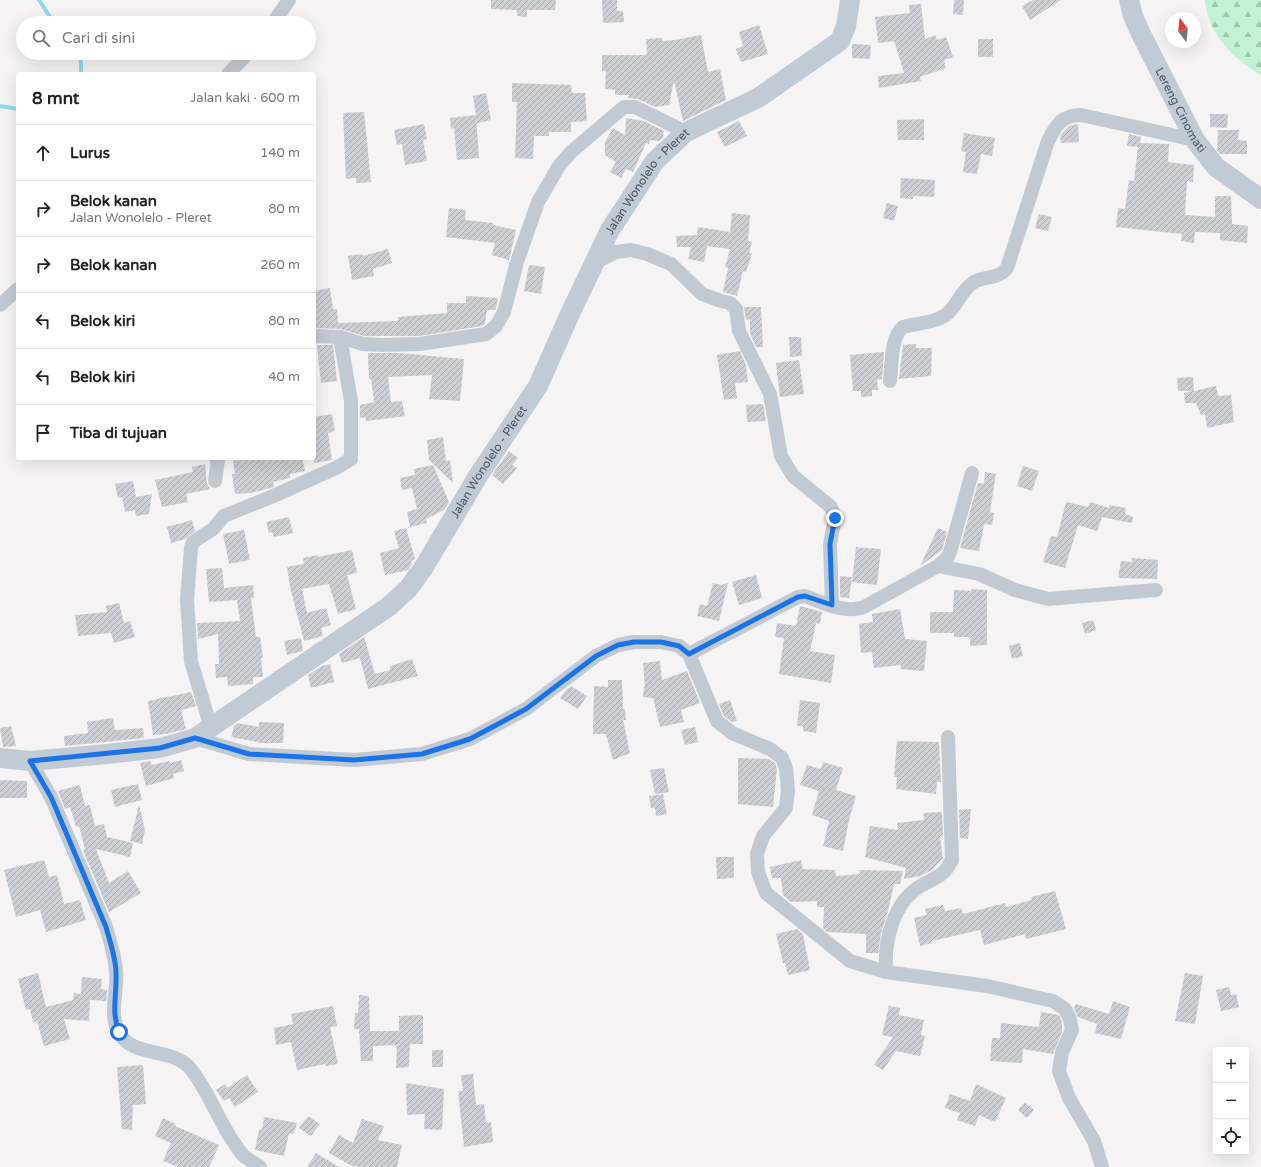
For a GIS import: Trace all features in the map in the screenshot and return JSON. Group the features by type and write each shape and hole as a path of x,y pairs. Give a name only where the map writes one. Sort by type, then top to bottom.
{"main road":[{"name":"Jalan Wonolelo - Pleret","path":"0,758 30,761 160,748 203,733 388,607 408,589 424,567 478,476 538,386 610,230 655,162 686,132 758,98 840,41 846,26 850,0"},
{"name":"Lereng Cinomati","path":"1129,0 1133,16 1141,34 1195,140 1216,167 1261,199"}],"street":[{"path":"278,16 289,0"},
{"path":"230,72 241,60"},
{"path":"316,336 340,337 363,344 382,345 420,344 486,334 496,326 504,312 517,262 541,196 559,166 571,152 624,107 635,107 686,132"},
{"path":"890,381 895,340 899,330 903,327 943,316 951,310 970,284 998,275 1007,268 1048,141 1054,129 1065,118 1081,115 1195,140"},
{"path":"594,263 616,252 632,250 647,254 671,264 702,294 730,303 736,309 739,331 770,394 781,456 793,476 831,507 834,512 835,518 830,544 832,605"},
{"path":"0,305 16,291"},
{"path":"340,337 351,401 351,459 338,467 224,516 213,528 193,542 191,548 187,600 191,661 203,733 249,754 354,760 422,754 470,739 526,709 596,656 618,645 634,642 661,642 679,646 689,654 717,721 732,733 770,749 782,758 786,768 788,790 786,808 763,836 757,854 758,872 766,893 850,961 886,972 987,986 1054,1001 1065,1009 1070,1019 1072,1030 1062,1052 1059,1071 1069,1098 1094,1141 1102,1167"},
{"path":"215,480 216,460"},
{"path":"689,654 798,597 805,596 852,610 864,607 938,566 948,557 950,552 972,472"},
{"path":"938,566 979,574 1015,590 1048,599 1156,590"},
{"path":"886,972 885,954 895,915 904,900 922,886 947,871 952,860 948,737"},
{"path":"30,761 51,797 106,927 116,972 114,1021 119,1032 127,1043 140,1049 169,1056 188,1066 204,1090 220,1122 242,1155 260,1167"}],"green space":[{"path":"1205,0 1261,0 1261,75 1241,62 1216,34 1207,12"}],"building":[{"path":"491,0 556,0 555,10 527,10 527,17 517,16 517,10 491,9"},
{"path":"602,0 617,0 617,11 623,11 624,22 603,23"},
{"path":"954,0 964,0 963,15 953,14"},
{"path":"1033,0 1061,0 1030,20 1022,6"},
{"path":"921,4 925,39 935,35 937,40 946,37 953,57 944,60 946,68 920,77 921,81 879,88 878,76 904,73 894,41 878,43 875,17 910,13 909,5"},
{"path":"759,25 768,54 741,62 736,49 743,46 739,32"},
{"path":"701,35 708,72 720,69 726,100 683,121 674,81 669,105 655,107 638,99 628,98 629,95 615,95 615,90 605,89 606,71 602,71 602,55 647,55 646,39 662,38 662,41"},
{"path":"978,39 993,39 993,57 978,57"},
{"path":"852,44 871,45 870,59 852,58"},
{"path":"512,83 571,85 572,93 585,93 587,121 571,122 571,132 549,132 549,136 534,136 533,159 515,158 517,102 512,102"},
{"path":"486,93 491,120 477,123 476,116 479,158 457,160 454,128 451,129 450,118 476,115 473,96"},
{"path":"364,112 371,182 356,183 356,178 346,179 343,113"},
{"path":"1210,114 1228,114 1227,128 1210,127"},
{"path":"626,118 644,121 664,131 663,138 659,141 650,140 649,144 646,143 633,172 626,169 621,178 610,172 616,162 605,155 605,142 613,128 625,135"},
{"path":"924,119 924,140 898,140 897,120"},
{"path":"739,121 747,136 725,147 717,132"},
{"path":"424,124 427,139 423,140 427,161 405,165 402,144 397,145 394,130"},
{"path":"1078,124 1079,142 1061,143 1060,136 1064,131 1069,126"},
{"path":"1218,130 1239,130 1238,140 1247,141 1247,154 1220,154 1217,150"},
{"path":"964,133 995,138 992,156 981,154 977,174 963,172 966,152 961,151"},
{"path":"1129,134 1141,137 1140,143 1169,144 1168,162 1194,165 1193,182 1187,181 1185,215 1215,217 1215,196 1231,196 1232,224 1248,226 1247,243 1220,240 1220,233 1195,232 1194,243 1181,241 1182,234 1116,227 1118,208 1125,209 1129,180 1134,181 1138,147 1127,146"},
{"path":"901,178 935,180 934,197 913,196 913,199 900,198"},
{"path":"887,203 898,206 894,221 883,218"},
{"path":"449,208 466,210 465,220 493,223 493,225 516,230 509,260 492,255 495,243 446,237"},
{"path":"732,213 750,215 748,241 752,242 749,253 752,253 746,272 743,271 737,296 723,292 728,268 725,267 730,249 707,246 704,262 688,259 691,247 677,247 676,236 697,235 698,227 730,232"},
{"path":"1039,214 1052,217 1048,231 1035,228"},
{"path":"388,249 392,263 373,269 374,276 352,280 348,256 362,254 363,256"},
{"path":"529,265 545,267 541,294 524,291"},
{"path":"330,288 333,309 337,309 338,323 398,321 398,317 447,313 447,303 466,303 466,296 498,298 495,310 487,310 485,324 482,326 419,336 364,336 341,329 316,328 316,291"},
{"path":"744,307 761,307 763,347 756,347 750,333 750,319 746,320"},
{"path":"789,337 801,337 802,356 790,357"},
{"path":"916,344 916,348 932,348 931,376 899,379 903,345"},
{"path":"317,345 333,345 337,381 321,383"},
{"path":"740,351 746,365 748,382 735,383 737,398 724,400 717,355"},
{"path":"884,352 882,379 877,380 878,390 872,390 872,396 861,397 861,391 853,391 850,355"},
{"path":"368,353 400,353 464,359 460,401 429,399 432,375 388,377 391,402 402,401 405,416 366,421 365,417 360,418 360,405 374,402 371,379 369,379"},
{"path":"799,360 804,394 780,397 776,363"},
{"path":"1193,377 1194,391 1216,386 1218,396 1231,395 1234,422 1207,428 1205,414 1201,415 1196,403 1185,403 1184,393 1192,391 1178,391 1177,378"},
{"path":"763,404 766,421 747,422 746,405"},
{"path":"332,414 335,431 328,433 332,460 314,463 314,460 316,460 316,417"},
{"path":"443,437 446,461 450,460 453,483 429,460 427,440"},
{"path":"509,451 518,458 512,465 517,468 503,484 492,475"},
{"path":"302,460 305,471 290,474 290,478 273,482 274,487 251,493 235,494 232,474 235,474 233,461"},
{"path":"205,464 207,484 210,489 186,494 188,502 162,507 155,480 193,472 192,467"},
{"path":"433,465 449,502 444,510 426,519 427,523 410,527 407,512 417,509 412,488 402,490 400,478 415,475 414,469"},
{"path":"1023,466 1039,471 1032,491 1017,486"},
{"path":"985,472 996,474 990,512 994,513 992,525 984,524 979,551 960,548 978,483 984,484"},
{"path":"133,481 136,497 152,494 149,514 136,516 135,510 125,512 122,497 118,498 115,484"},
{"path":"1066,502 1088,507 1090,502 1109,508 1109,505 1126,508 1125,514 1133,517 1132,523 1102,517 1097,531 1078,525 1065,568 1043,562 1051,536 1057,537"},
{"path":"289,517 293,533 274,537 272,532 269,533 266,522"},
{"path":"192,520 195,531 185,539 171,543 167,527"},
{"path":"406,528 415,559 411,561 412,564 408,570 385,575 380,553 399,548 394,531"},
{"path":"938,528 947,532 942,550 920,566"},
{"path":"244,530 250,560 229,564 223,534"},
{"path":"856,547 881,549 877,585 852,582"},
{"path":"352,550 357,573 347,575 356,609 338,614 329,584 302,589 307,613 326,608 331,625 321,628 323,636 304,641 290,587 287,567 304,564 303,558 318,555 318,557"},
{"path":"1132,558 1158,560 1157,579 1118,578 1121,561 1132,562"},
{"path":"222,568 224,588 253,585 254,598 251,598 256,637 260,637 263,658 261,658 263,677 253,677 253,684 228,686 227,677 216,678 215,664 219,664 218,634 198,639 197,623 240,621 237,600 209,602 206,569"},
{"path":"756,575 762,598 739,605 732,582"},
{"path":"840,576 852,577 849,598 840,597"},
{"path":"713,583 721,585 728,583 719,621 697,616 700,604 707,606"},
{"path":"971,589 987,590 987,645 970,646 970,637 954,637 954,633 930,633 930,612 953,612 954,590 971,591"},
{"path":"119,603 124,623 130,621 135,637 114,643 111,633 78,636 75,615 107,612 106,606"},
{"path":"800,606 822,612 820,624 816,623 810,651 835,655 831,683 779,674 784,638 775,637 777,623 796,626"},
{"path":"900,609 905,639 927,641 924,671 900,669 901,665 874,668 872,652 861,653 859,624 873,622 872,614"},
{"path":"1093,620 1096,630 1085,634 1082,623"},
{"path":"364,637 375,674 390,670 390,666 412,659 418,676 368,689 360,658 342,663 339,654"},
{"path":"301,638 303,651 287,655 284,641"},
{"path":"1020,643 1023,656 1012,659 1009,646"},
{"path":"660,661 662,680 687,671 700,703 681,710 684,722 660,727 653,698 643,697 645,687 643,663"},
{"path":"330,664 334,682 311,688 308,675 322,666"},
{"path":"608,680 622,680 623,709 625,709 626,720 623,720 630,753 613,760 606,734 593,734 594,686 608,687"},
{"path":"571,686 587,696 578,709 560,698"},
{"path":"191,692 196,706 181,710 186,729 166,734 153,735 148,701"},
{"path":"730,700 737,721 732,722 724,716 719,704"},
{"path":"800,700 820,703 816,733 803,731 803,726 797,726"},
{"path":"113,718 115,730 143,728 144,738 65,746 64,736 88,733 87,722"},
{"path":"259,722 284,723 283,743 262,743 231,737 234,726 238,723 259,727"},
{"path":"11,726 16,746 3,747 0,728"},
{"path":"695,727 698,742 685,745 681,730"},
{"path":"897,741 939,742 941,782 937,782 936,794 896,789 897,777 894,777"},
{"path":"738,758 769,759 775,763 777,769 773,807 738,804"},
{"path":"181,760 184,771 173,774 174,778 146,786 140,763 150,761 152,765"},
{"path":"823,762 843,768 836,790 856,796 849,820 843,851 823,846 829,821 812,815 819,791 800,785 807,765 821,769"},
{"path":"664,768 669,792 655,794 650,770"},
{"path":"0,780 27,781 27,798 0,798"},
{"path":"138,784 142,800 115,807 111,790"},
{"path":"80,785 85,806 90,805 95,826 104,824 107,837 133,843 130,857 96,849 109,883 128,871 141,893 109,912 83,850 85,849 79,826 76,827 70,807 65,809 58,791"},
{"path":"663,794 667,814 656,816 655,808 651,808 649,796"},
{"path":"139,805 145,830 142,844 130,841"},
{"path":"971,809 968,839 960,838 959,810"},
{"path":"942,812 943,836 940,836 943,858 932,870 920,876 904,879 906,868 865,857 870,826 898,830 897,823 924,820 924,813"},
{"path":"716,857 734,857 734,878 717,879"},
{"path":"44,860 49,877 57,875 64,904 80,900 86,920 46,932 40,910 16,917 4,870"},
{"path":"801,860 803,869 835,870 836,876 860,874 859,870 903,871 900,884 894,884 881,933 878,953 866,953 866,934 827,932 823,928 824,907 817,907 817,901 791,902 783,895 781,878 772,878 770,867"},
{"path":"1055,891 1066,929 1026,939 1025,934 984,945 980,930 932,941 932,943 920,946 914,918 927,915 925,909 943,905 945,911 961,908 963,914 1005,903 1006,907 1032,900 1031,897"},
{"path":"797,929 803,934 810,970 788,975 785,963 783,963 776,934"},
{"path":"38,973 46,1007 73,1000 74,993 81,994 82,977 102,979 101,989 107,990 106,1001 90,1000 89,1021 64,1019 70,1039 44,1046 37,1021 33,1022 30,1009 26,1010 18,979"},
{"path":"1185,973 1203,976 1195,1024 1175,1021"},
{"path":"1229,987 1231,995 1236,994 1239,1007 1221,1011 1216,990"},
{"path":"359,995 369,996 370,1031 399,1031 399,1016 423,1015 423,1044 410,1044 409,1067 396,1068 397,1045 373,1046 373,1061 361,1061 359,1029 354,1029 355,1013 358,1013"},
{"path":"1113,1001 1130,1007 1121,1039 1095,1033 1097,1024 1078,1017 1074,1008 1076,1004 1109,1014"},
{"path":"333,1006 337,1026 330,1027 338,1064 326,1066 325,1064 297,1070 291,1042 276,1045 274,1028 293,1024 291,1014"},
{"path":"889,1006 900,1008 899,1015 924,1020 921,1035 925,1036 920,1056 896,1051 883,1070 874,1065 893,1037 882,1035"},
{"path":"1041,1012 1059,1015 1062,1022 1062,1032 1053,1054 1023,1049 1022,1063 990,1061 992,1038 1000,1038 1001,1023 1039,1027"},
{"path":"432,1050 443,1050 443,1067 432,1067"},
{"path":"143,1065 146,1104 133,1105 132,1130 122,1129 117,1067"},
{"path":"473,1074 476,1105 484,1104 486,1123 491,1122 493,1142 464,1147 458,1091 463,1091 461,1075"},
{"path":"247,1075 258,1092 235,1107 229,1098 224,1101 216,1090 225,1084 227,1088"},
{"path":"406,1083 444,1089 442,1130 424,1129 425,1114 407,1115"},
{"path":"976,1084 1006,1098 995,1122 979,1115 975,1126 957,1120 960,1113 945,1108 950,1094 970,1101"},
{"path":"1025,1102 1034,1110 1027,1118 1018,1110"},
{"path":"308,1116 320,1124 311,1136 299,1128"},
{"path":"264,1117 297,1123 294,1134 289,1133 284,1156 255,1150 259,1130 262,1130"},
{"path":"163,1118 176,1124 175,1126 219,1145 209,1167 178,1167 163,1161 171,1143 155,1136"},
{"path":"362,1119 384,1126 378,1140 402,1145 397,1167 359,1167 350,1165 329,1153 339,1135 353,1143"},
{"path":"316,1153 339,1167 307,1167"}],"waterway":[{"path":"39,0 49,16"},
{"path":"80,60 81,72"},
{"path":"0,106 16,109"}],"route":[{"path":"119,1032 114,1021 116,972 106,927 51,797 30,761 54,760 160,748 195,738 249,754 354,760 422,754 470,739 526,709 596,656 618,645 634,642 661,642 679,646 689,654 798,597 805,596 832,605 830,544 835,518"}]}
